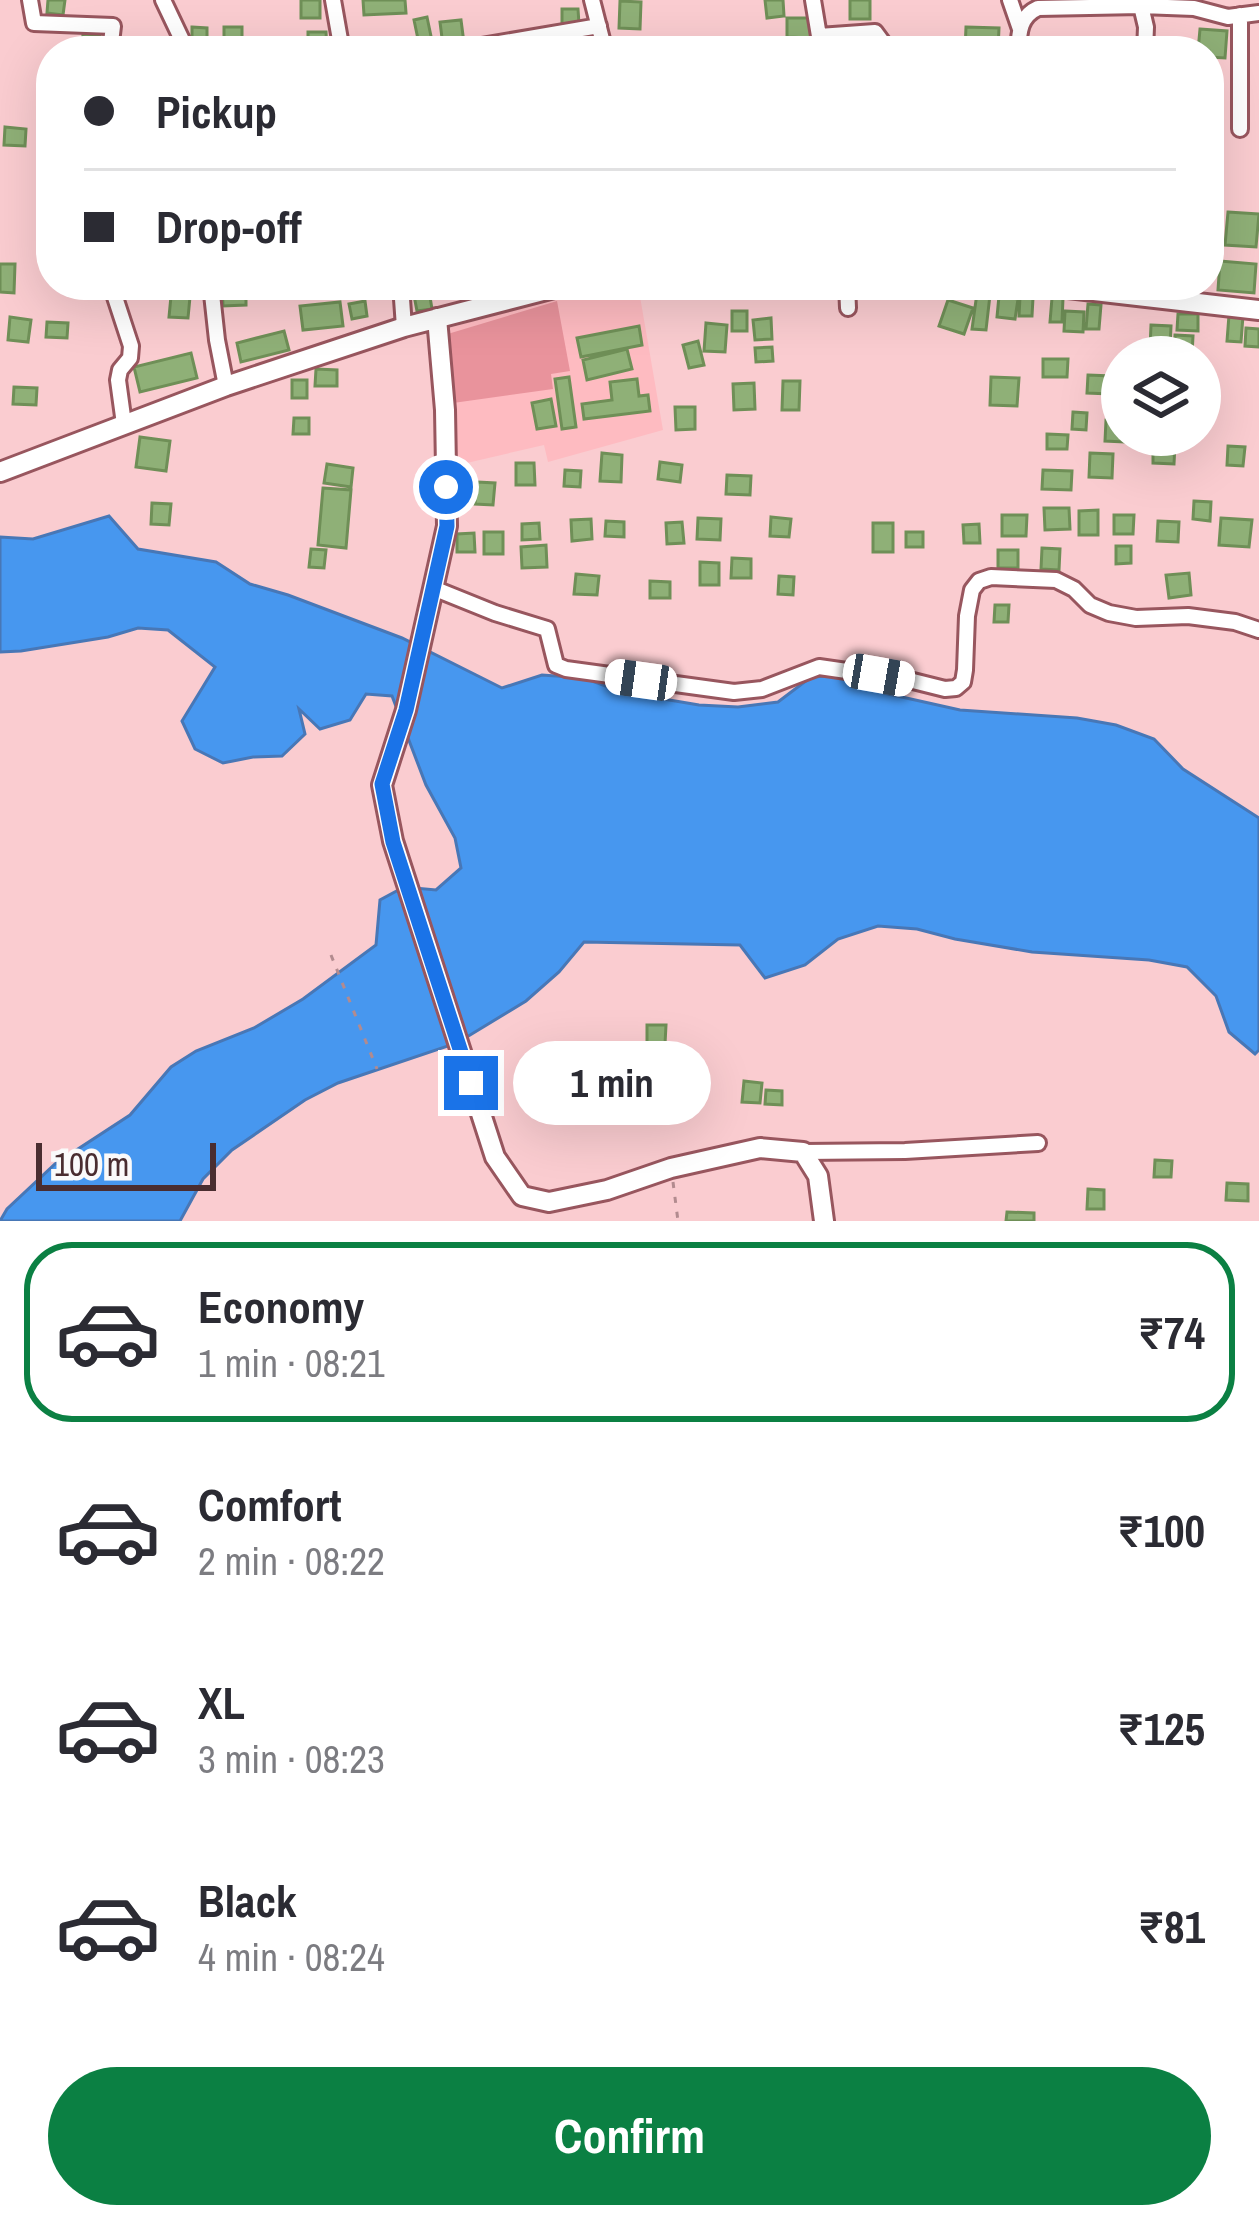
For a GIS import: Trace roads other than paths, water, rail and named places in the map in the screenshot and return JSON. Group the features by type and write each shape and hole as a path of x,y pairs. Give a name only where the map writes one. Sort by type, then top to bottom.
{"main road":[{"path":"0,472 226,386 404,327 507,300"},
{"path":"1172,300 1259,310"},
{"path":"436,318 445,410 447,526 406,710 382,784 398,857 495,1157 522,1196 549,1202 760,1148 802,1152 818,1176 824,1221"}],"street":[{"path":"30,0 34,23 113,26 112,36"},
{"path":"163,0 180,36"},
{"path":"333,0 339,36"},
{"path":"592,0 601,36"},
{"path":"813,0 819,36"},
{"path":"1010,0 1020,29"},
{"path":"1141,6 1146,36"},
{"path":"1019,36 1028,13 1038,8 1194,8 1228,17 1259,13"},
{"path":"1240,15 1240,129"},
{"path":"540,36 599,26"},
{"path":"117,300 131,346 118,380 124,424"},
{"path":"213,300 226,386"},
{"path":"401,300 404,327"},
{"path":"848,300 848,308"},
{"path":"433,588 548,629 556,665 566,669 734,692 762,689 819,667 956,688 965,670 972,590 979,580 991,577 1056,580 1109,613 1136,618 1188,616 1259,630"},
{"path":"802,1152 1038,1143"}],"water":[{"path":"109,516 138,549 216,562 250,584 402,638 502,688 542,675 584,678 622,692 738,707 778,702 811,677 846,675 884,693 960,710 1077,718 1154,739 1183,769 1259,818 1259,1050 1255,1054 1229,1032 1216,996 1187,967 1149,960 1032,952 878,926 838,939 805,965 765,978 740,945 584,942 526,1001 457,1043 338,1083 232,1150 203,1179 180,1221 0,1221 55,1164 130,1115 171,1067 303,999 376,945 380,900 404,887 436,890 461,868 455,838 426,785 392,696 366,694 350,720 320,729 299,709 305,734 282,756 223,763 195,749 182,721 215,667 168,630 138,628 108,637 0,652 0,537 33,539"}]}
